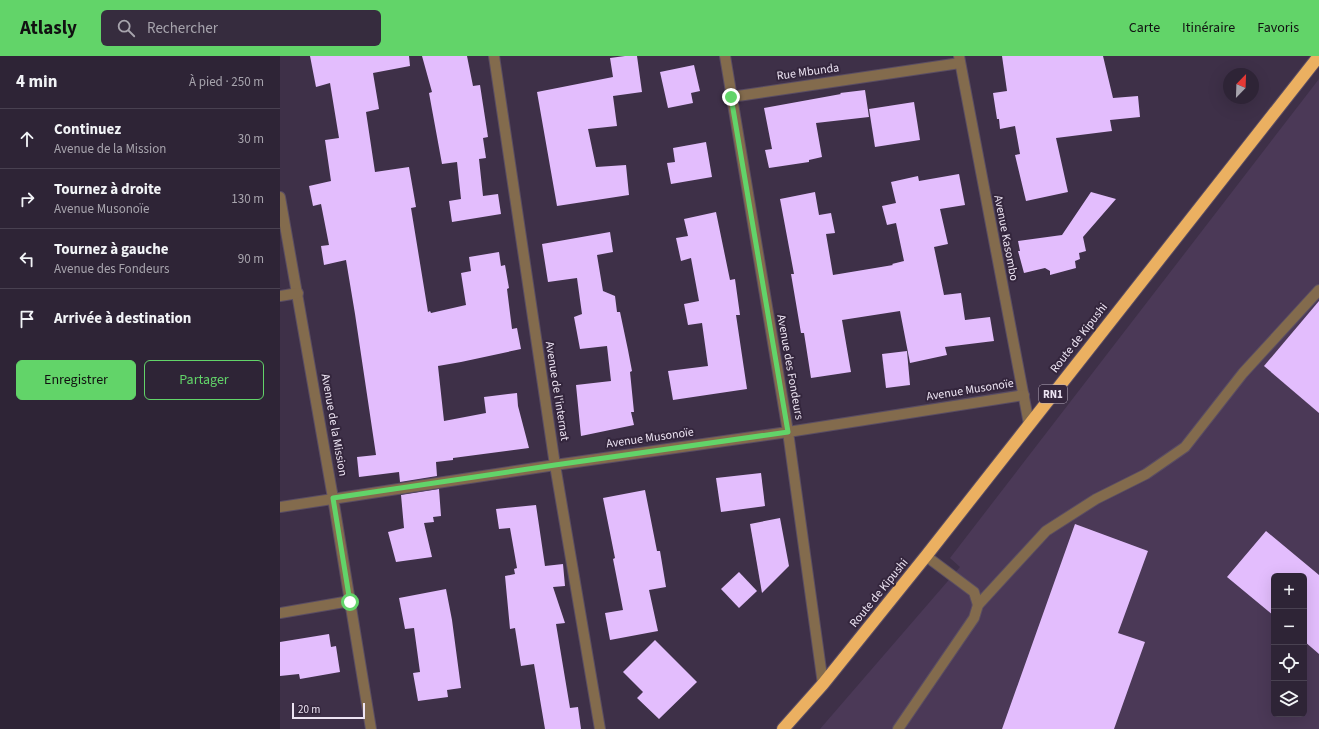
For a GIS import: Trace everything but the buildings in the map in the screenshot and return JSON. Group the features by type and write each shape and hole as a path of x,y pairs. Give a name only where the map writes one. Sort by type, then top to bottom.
{"highway":[{"name":"Route de Kipushi","path":"783,729 823,684 926,556 1319,56"}],"street":[{"name":"Avenue de l'internat","path":"494,56 555,465 600,729"},
{"name":"Avenue des Fondeurs","path":"725,56 788,432 823,684"},
{"name":"Rue Mbunda","path":"731,97 960,59"},
{"name":"Avenue Kasombo","path":"960,59 1029,424"},
{"name":"Avenue de la Mission","path":"280,197 298,293 371,729"},
{"path":"898,729 974,618 978,605 1046,531 1096,499 1146,474 1185,447 1243,373 1319,290"},
{"path":"280,296 298,293"},
{"name":"Avenue Musonoïe","path":"280,507 555,465 788,432 1024,395"},
{"path":"926,556 974,592 978,605"},
{"path":"280,613 350,602"}],"shaded area":[{"path":"1319,79 1319,729 820,729 960,567 950,558"}],"route":[{"path":"350,602 333,498 788,432 731,97"}]}
